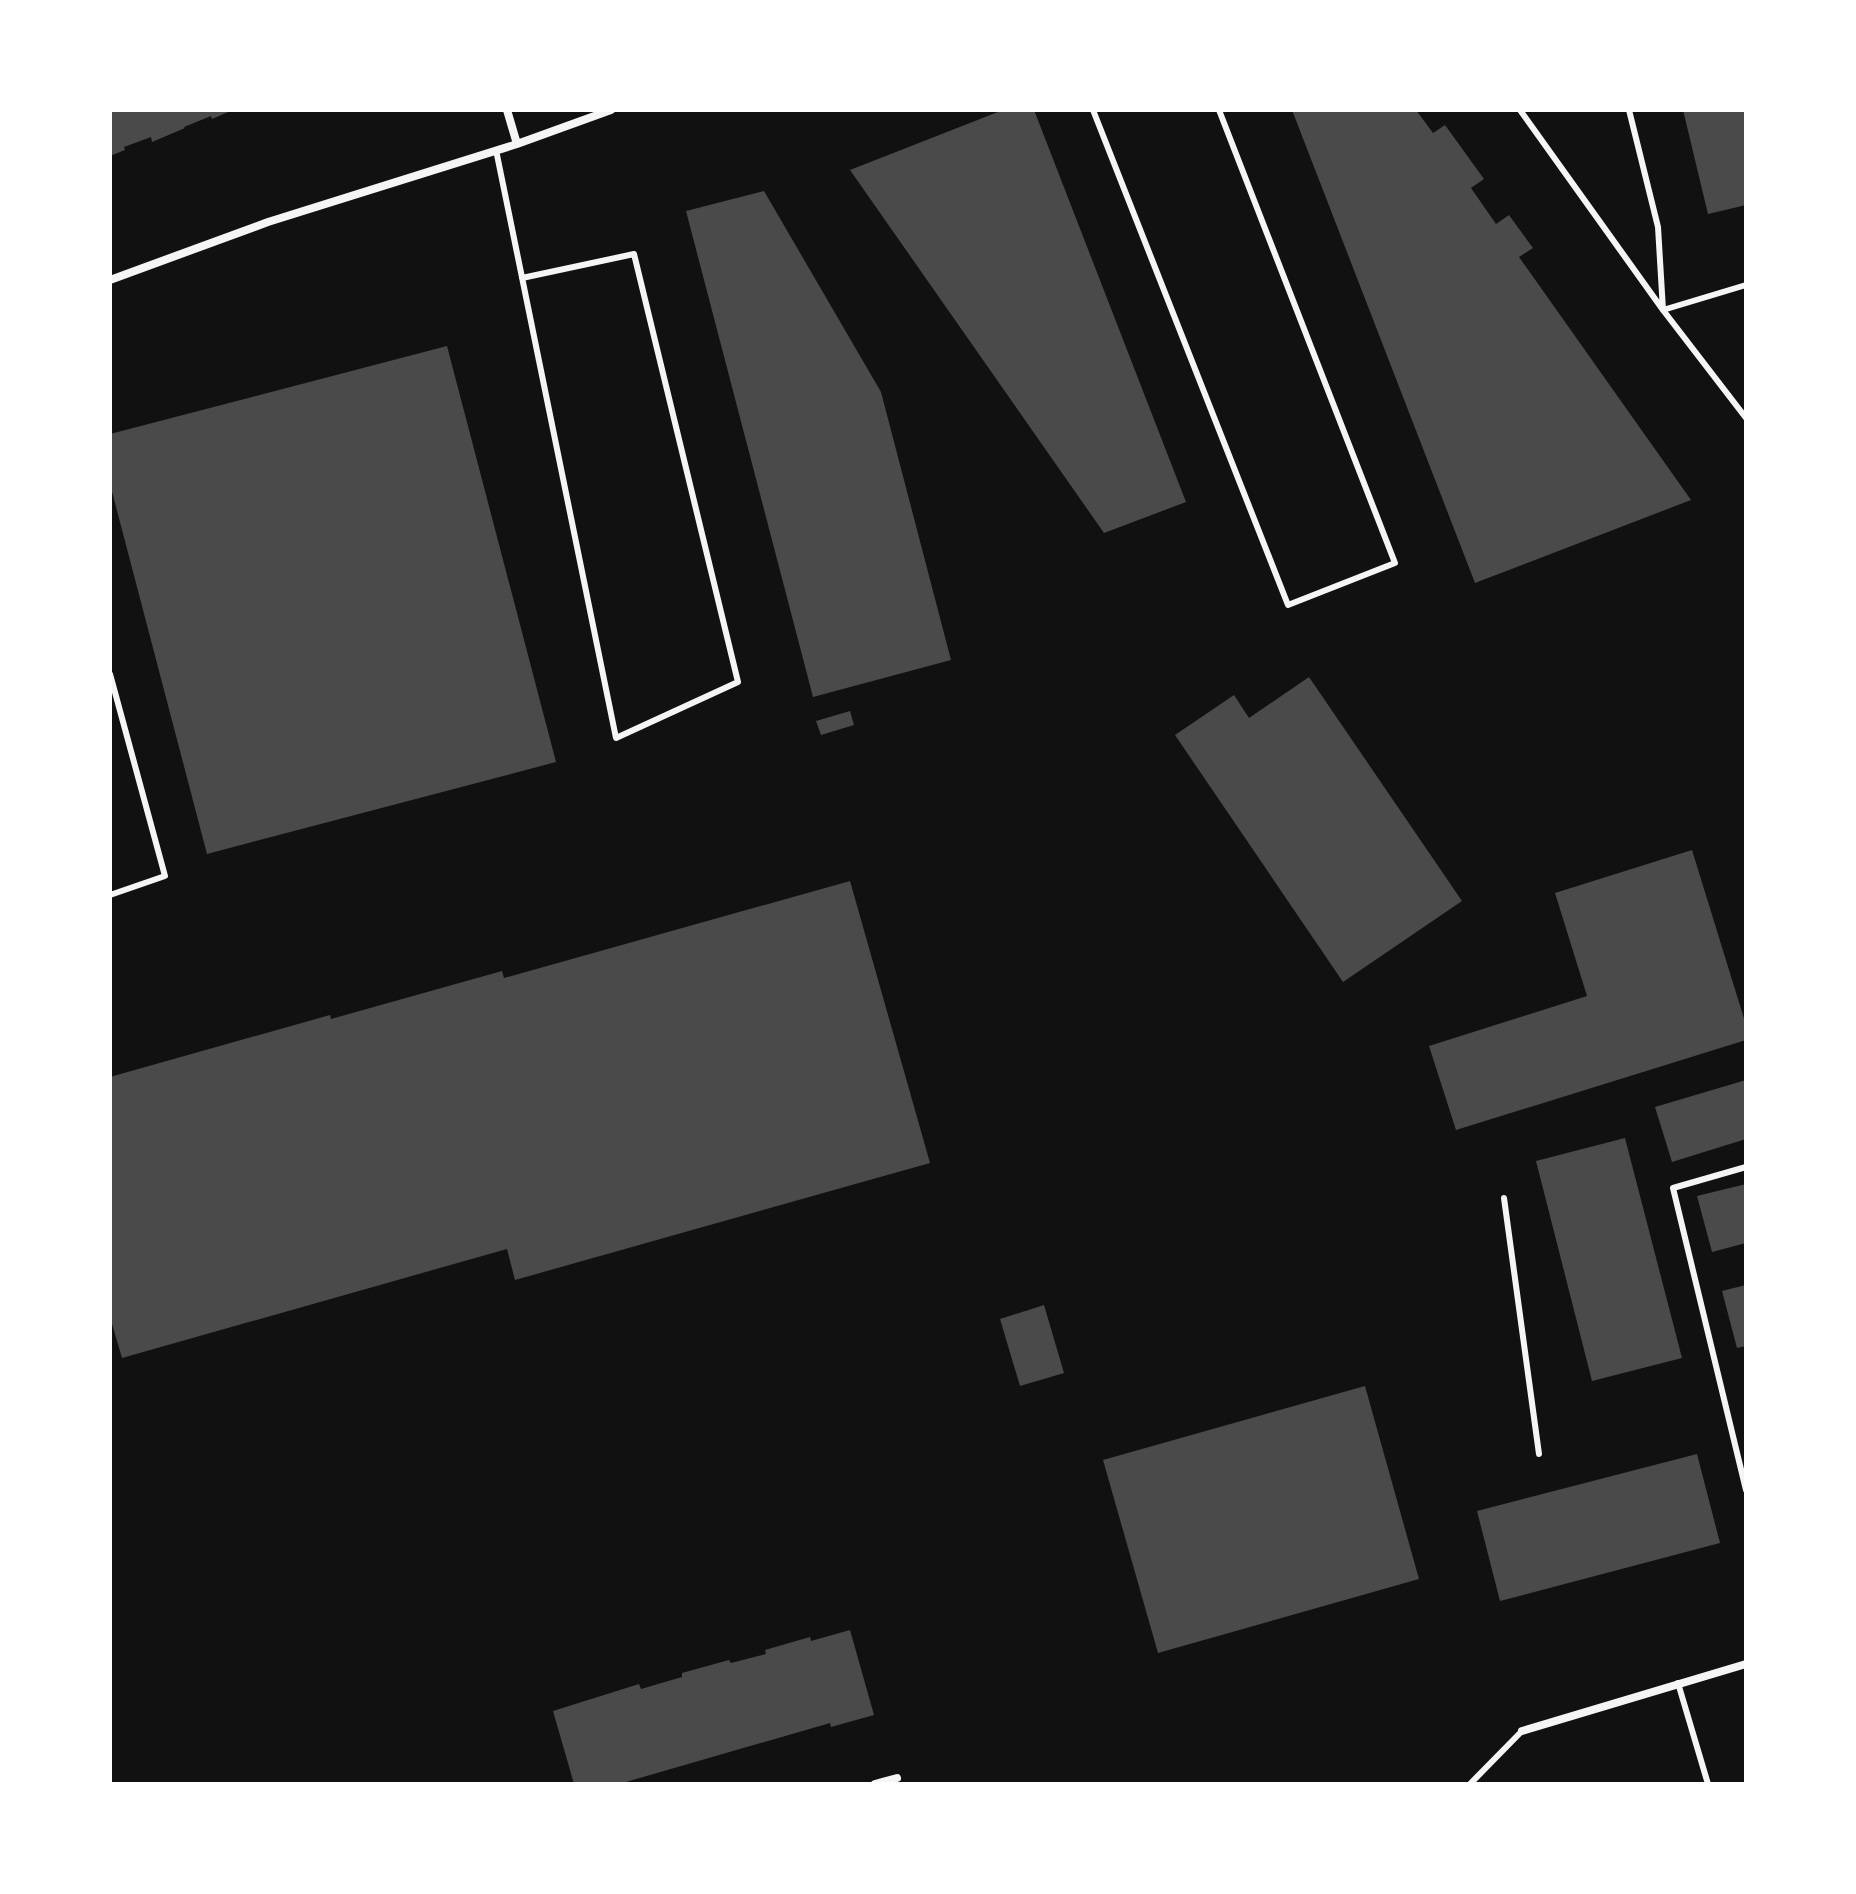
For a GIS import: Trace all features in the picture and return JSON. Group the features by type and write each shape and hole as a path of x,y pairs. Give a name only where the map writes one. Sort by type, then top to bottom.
{"street":[{"path":"507,110 517,144"},
{"path":"110,280 268,222 517,144 611,110"},
{"path":"1522,1731 1746,1664"},
{"path":"875,1784 897,1778"}],"lane":[{"path":"1093,110 1288,605 1395,563 1219,110"},
{"path":"1520,110 1663,310 1746,418"},
{"path":"1629,110 1658,227 1663,310"},
{"path":"496,150 522,278 576,538 616,738 738,682 634,254 522,278"},
{"path":"1663,310 1746,285"},
{"path":"110,674 165,876 110,895"},
{"path":"1746,1167 1673,1188 1746,1490"},
{"path":"1504,1198 1539,1454"},
{"path":"1678,1683 1708,1784"},
{"path":"1470,1784 1522,1731"}],"building":[{"path":"110,110 233,110 212,119 211,116 152,142 151,137 124,147 125,150 110,156"},
{"path":"1003,110 1034,110 1186,502 1104,533 850,170"},
{"path":"1292,110 1416,110 1433,133 1445,125 1484,179 1471,188 1496,224 1509,215 1533,248 1519,257 1691,500 1475,583"},
{"path":"1683,110 1746,110 1746,205 1708,214"},
{"path":"764,191 881,392 951,660 813,697 686,211"},
{"path":"447,346 556,762 207,854 110,484 110,434"},
{"path":"1309,677 1462,901 1343,982 1175,735 1234,695 1249,718"},
{"path":"850,711 854,725 821,735 816,721"},
{"path":"1692,850 1746,1025 1746,1040 1456,1130 1429,1046 1587,996 1555,893"},
{"path":"850,881 930,1163 515,1280 507,1249 122,1358 110,1317 110,1077 330,1015 331,1019 502,971 504,978"},
{"path":"1746,1080 1746,1139 1672,1162 1655,1107"},
{"path":"1625,1138 1682,1358 1592,1381 1536,1161"},
{"path":"1746,1184 1746,1243 1712,1252 1697,1196"},
{"path":"1746,1285 1746,1346 1737,1348 1722,1291"},
{"path":"1044,1305 1064,1373 1020,1386 1000,1319"},
{"path":"1365,1386 1419,1579 1158,1653 1103,1460"},
{"path":"1697,1454 1720,1543 1500,1601 1477,1511"},
{"path":"850,1630 874,1715 831,1727 830,1723 619,1784 574,1784 553,1711 639,1684 641,1689 682,1677 682,1673 766,1654 765,1650 810,1637 811,1641"}]}
